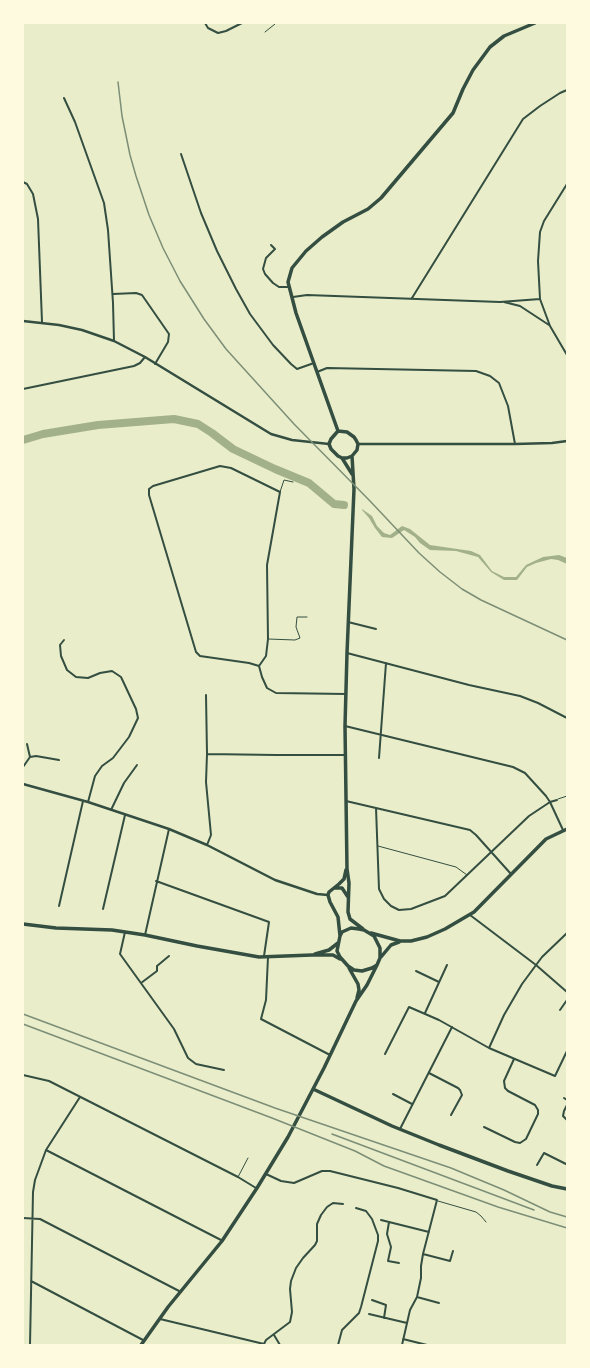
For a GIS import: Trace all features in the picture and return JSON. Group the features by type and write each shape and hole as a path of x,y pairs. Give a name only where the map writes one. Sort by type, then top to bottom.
{"main road":[{"path":"338,431 291,297 288,278 292,268 306,251 339,225 376,203 453,113 465,84 480,59 490,47 503,37 535,23"},
{"path":"342,458 352,456 357,450 358,444 354,437 347,432 338,431 333,435 329,444 334,453 342,458 353,475"},
{"path":"352,456 354,489 345,726 347,869 349,880 348,916 364,930"},
{"path":"343,961 337,951 338,942 342,932 351,928 364,930 400,941 417,940 436,933 470,915 540,844 552,835 565,829"},
{"path":"340,936 338,917 330,904 328,895 329,892 344,879 347,869"},
{"path":"334,888 342,888 348,898"},
{"path":"23,924 145,934 208,948 266,957 333,955 337,956 354,970 362,971 377,965"},
{"path":"371,933 379,944 380,958"},
{"path":"142,1345 160,1319 222,1240 266,1174 288,1137 356,1001 367,985 380,958 391,945 400,941"},
{"path":"312,955 329,950 338,942"},
{"path":"348,966 358,984 359,990 356,1001"},
{"path":"313,1089 400,1129 439,1145 546,1184 567,1188"}],"street":[{"path":"205,23 208,28 218,33 226,31 242,23"},
{"path":"412,298 523,119 540,106 567,90"},
{"path":"64,98 75,122 104,203 108,230 114,341"},
{"path":"181,154 201,213 216,251 250,314 273,345 297,369 314,364"},
{"path":"23,182 27,184 33,194 38,219 42,322"},
{"path":"567,184 549,211 540,232 538,261 540,299 550,326 567,355"},
{"path":"271,245 275,249 266,258 264,274 279,287 289,287"},
{"path":"112,294 136,293 142,295 169,334 168,342 155,364"},
{"path":"291,297 307,295 500,302 540,299"},
{"path":"500,302 520,306 550,326"},
{"path":"23,321 42,322 82,330 114,341 145,357 271,434 299,441 329,444"},
{"path":"23,389 134,366 140,363 145,357"},
{"path":"317,372 327,368 476,371 490,376 500,383 508,406 515,444"},
{"path":"358,444 515,444 567,441"},
{"path":"220,466 231,468 280,492 267,565 268,639 266,656 259,666 249,663 200,656 196,652 149,495 149,489 153,486 220,466"},
{"path":"348,622 376,629"},
{"path":"64,640 60,645 61,656 67,670 76,678 88,678 100,673 112,671 121,677 136,709 138,718 128,737 113,758 102,766 95,776 88,802"},
{"path":"347,653 469,685 520,696 538,703 567,718"},
{"path":"379,758 386,663"},
{"path":"259,666 267,688 276,693 346,694"},
{"path":"206,695 206,782 211,835 207,845"},
{"path":"345,726 513,767 526,773 539,786 565,829"},
{"path":"27,744 30,757"},
{"path":"207,754 276,756 345,755"},
{"path":"23,766 30,757 36,756 59,760"},
{"path":"111,810 124,783 137,764"},
{"path":"23,784 88,802 169,829 207,845 275,880 317,894 328,895"},
{"path":"376,808 379,889 384,899 391,906 399,910 411,909 445,896 528,816 550,802 558,800"},
{"path":"59,906 83,801"},
{"path":"346,801 470,830 511,874"},
{"path":"103,909 126,814"},
{"path":"145,934 169,829"},
{"path":"156,881 269,922 266,957 266,1000 261,1019 330,1055"},
{"path":"470,915 536,965 567,992"},
{"path":"125,932 120,954 174,1029 191,1061 196,1064 224,1070"},
{"path":"489,1048 504,1015 522,984 542,957 567,933"},
{"path":"141,983 157,970 157,966 169,956"},
{"path":"425,1013 447,965"},
{"path":"416,971 439,982"},
{"path":"560,1010 567,1000"},
{"path":"385,1054 409,1007 425,1013 489,1048 555,1076 567,1051"},
{"path":"400,1129 452,1027"},
{"path":"484,1128 520,1143 526,1139 538,1114 538,1110 535,1105 505,1088 504,1081 514,1059"},
{"path":"429,1073 460,1090 462,1095 451,1115"},
{"path":"23,1075 49,1080 257,1188"},
{"path":"393,1094 412,1104"},
{"path":"30,1345 34,1180 46,1150 80,1097"},
{"path":"567,1105 563,1116 567,1120"},
{"path":"46,1150 222,1240"},
{"path":"537,1165 544,1153 566,1164 567,1163"},
{"path":"266,1174 281,1181 294,1183 322,1172 330,1171 398,1188 437,1200 423,1254 421,1278 417,1297 410,1310 402,1345"},
{"path":"160,1319 264,1344 266,1340 290,1322 292,1312 290,1289 291,1281 296,1268 303,1258 316,1245 317,1224 321,1215 327,1207 333,1203 343,1204"},
{"path":"338,1345 342,1330 359,1313 362,1307 378,1241 378,1235 372,1218 366,1211 356,1208"},
{"path":"23,1218 40,1219 181,1292"},
{"path":"381,1220 429,1232"},
{"path":"389,1222 387,1234 391,1247 388,1261 399,1263"},
{"path":"423,1254 450,1261 453,1251"},
{"path":"31,1281 144,1341"},
{"path":"417,1297 439,1303"},
{"path":"372,1300 386,1304 384,1318"},
{"path":"369,1314 407,1323"},
{"path":"274,1335 280,1345"},
{"path":"403,1338 427,1345"}],"lane":[{"path":"265,32 275,24 274,23"},
{"path":"280,492 284,480 293,482"},
{"path":"268,639 295,640 300,638 296,627 297,617 307,617"},
{"path":"558,800 567,796"},
{"path":"377,846 456,867 467,876"},
{"path":"238,1177 248,1158"},
{"path":"437,1200 473,1210 486,1222"}],"shaded area":[{"path":"362,509 372,516 377,526 384,533 390,535 402,526 410,529 430,545 471,551 480,555 492,571 504,577 516,577 526,565 543,557 559,555 567,558 567,564 551,559 527,567 517,580 504,580 491,572 478,557 456,551 430,550 404,530 392,538 382,537"}],"waterway":[{"path":"23,440 43,434 98,425 174,419 198,424 233,449 309,483 334,504 344,505"}],"railway":[{"path":"118,82 122,116 130,155 149,215 163,248 180,281 204,319 226,349 294,424 419,553 440,572 462,589 481,600 567,640"},
{"path":"23,1014 275,1108 451,1168 504,1190 550,1212 567,1217"},
{"path":"23,1024 272,1118 355,1151 384,1166 498,1207 567,1228"},
{"path":"332,1134 534,1210"}]}
